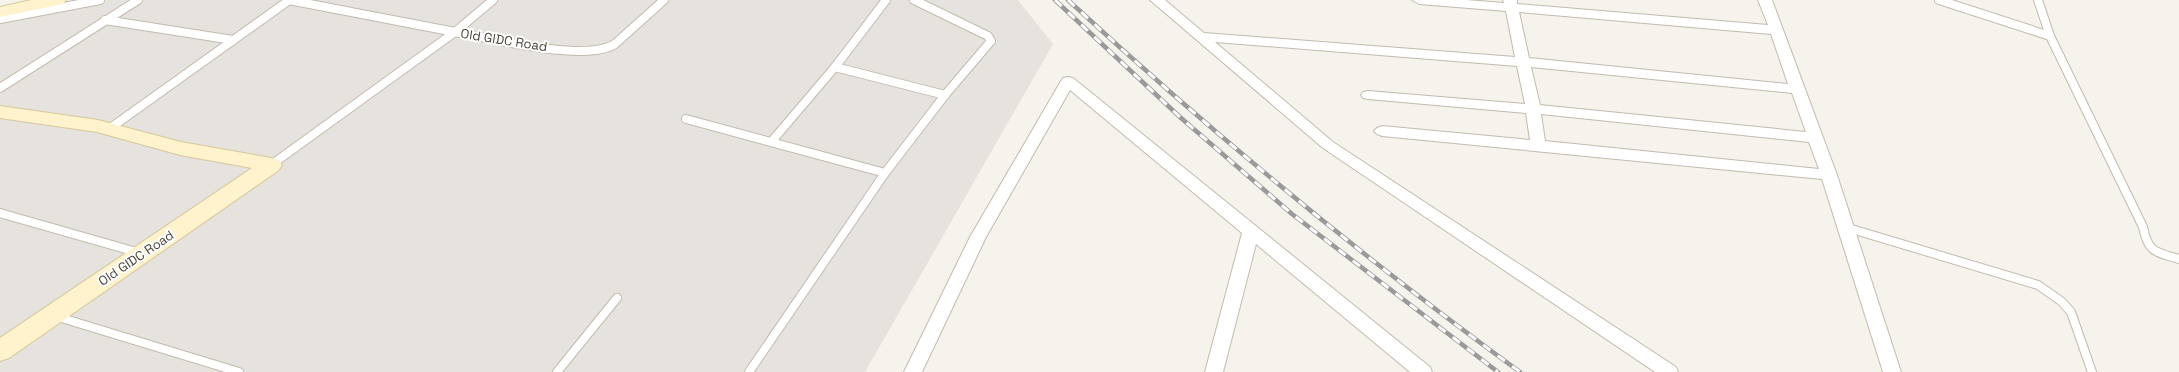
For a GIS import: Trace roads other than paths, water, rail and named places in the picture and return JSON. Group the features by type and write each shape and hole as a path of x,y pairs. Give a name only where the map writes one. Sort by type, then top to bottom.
{"street":[{"path":"0,3 15,0"},
{"path":"0,12 57,0"},
{"path":"1157,0 1328,145 1669,372"},
{"path":"1419,0 1511,4 1775,30"},
{"path":"1765,0 1829,175 1892,372"},
{"path":"1511,4 1533,109 1538,145"},
{"path":"1200,37 1523,62 1797,89"},
{"path":"912,372 978,237 1068,81 1423,372"},
{"path":"1368,95 1533,109 1815,138"},
{"path":"0,112 108,128 180,148 272,165"},
{"path":"1382,131 1538,145 1829,175"},
{"name":"Old GIDC Road","path":"0,351 272,165"},
{"path":"1214,372 1250,231"}],"lane":[{"path":"0,19 100,0"},
{"path":"0,88 138,0"},
{"path":"108,128 288,1 455,32 493,0"},
{"name":"Old GIDC Road","path":"272,165 455,32 575,52 598,52 610,47 664,0"},
{"path":"772,141 835,67 886,0"},
{"path":"749,372 885,173 945,95 989,44 991,38 914,0"},
{"path":"1939,0 2050,36"},
{"path":"2038,0 2050,36 2143,227 2145,244 2152,251 2179,259"},
{"path":"106,20 233,40"},
{"path":"835,67 945,95"},
{"path":"686,119 772,141 885,173"},
{"path":"0,213 142,254"},
{"path":"1845,227 2038,285 2061,301 2071,312 2092,372"},
{"path":"557,372 617,298"},
{"path":"52,315 239,372"}],"railway":[{"path":"1055,0 1181,118 1292,214 1498,372"},
{"path":"1068,0 1177,98 1289,193 1403,284 1520,372"}]}
